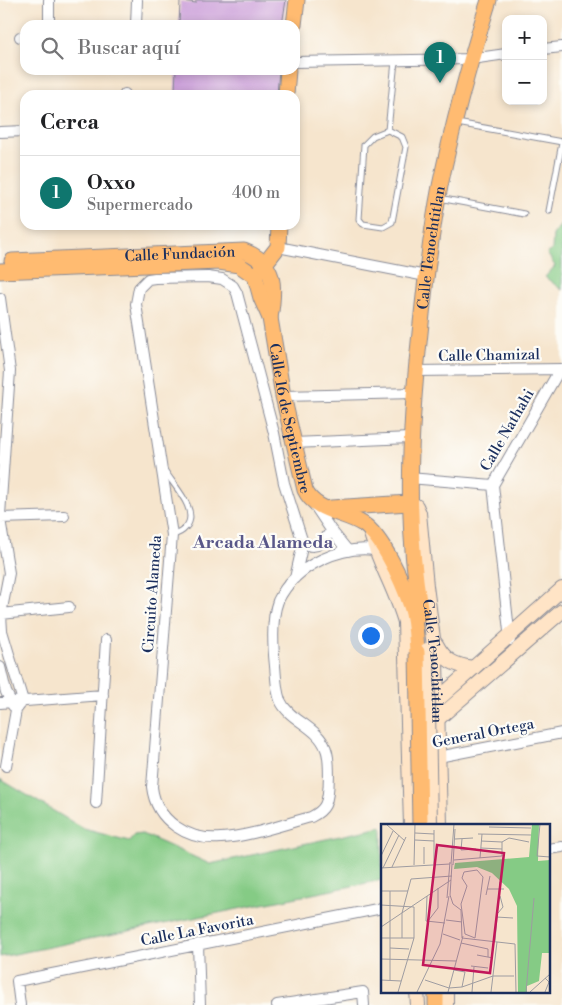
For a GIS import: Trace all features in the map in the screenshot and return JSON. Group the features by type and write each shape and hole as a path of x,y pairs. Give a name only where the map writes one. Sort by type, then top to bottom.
{"main road":[{"path":"295,20 297,0"},
{"name":"Calle Tenochtitlan","path":"420,824 426,648 416,586 409,503 410,438 426,276 438,198 471,59 489,0"},
{"path":"286,90 288,75"},
{"path":"270,318 261,298 255,276 278,247 279,230"},
{"name":"Calle Fundación","path":"0,261 244,251 257,256 266,264"},
{"name":"Calle Fundación","path":"0,271 219,262 239,265 255,276"},
{"path":"266,264 271,277 273,297 270,318"},
{"name":"Calle 16 de Septiembre","path":"270,318 283,396 305,490 320,506 366,526"},
{"name":"Calle 16 de Septiembre","path":"320,506 409,503"},
{"path":"366,526 411,606 416,628 426,648"},
{"path":"436,992 436,1005"}],"street":[{"path":"49,0 49,20"},
{"path":"136,20 137,0"},
{"path":"547,49 562,47"},
{"path":"300,62 471,59 502,55"},
{"path":"0,132 20,131"},
{"path":"278,247 426,276"},
{"path":"0,267 46,264 54,258"},
{"name":"Circuito Alameda","path":"295,578 303,543 284,483 274,433 240,301 233,286 222,279 208,277 155,278 143,282 138,288 136,304 172,535 152,787 156,806 164,818 182,830 194,835 224,838 311,817 321,811 328,800 327,750 317,734 288,711 280,700 274,657 275,611 284,590 295,578 323,559 348,551 380,551"},
{"path":"0,298 10,371 0,517 9,573 1,614 2,647 23,701"},
{"name":"Calle Chamizal","path":"417,371 561,369"},
{"name":"Calle Nathahi","path":"409,478 493,485 561,369"},
{"path":"283,396 415,393"},
{"path":"294,443 410,438"},
{"path":"493,485 513,654"},
{"path":"366,526 367,513 375,505"},
{"path":"320,506 331,530 348,551"},
{"path":"0,517 64,516"},
{"path":"303,543 310,546 318,546 324,541 331,530"},
{"name":"Calle Tenochtitlan","path":"380,551 405,622 411,824"},
{"path":"408,719 437,701 562,589"},
{"path":"1,614 69,607"},
{"path":"409,737 437,720 562,611"},
{"path":"96,803 106,640"},
{"path":"426,648 456,665 472,668"},
{"name":"Calle Tenochtitlan","path":"426,648 437,701 440,824"},
{"name":"Calle Tenochtitlan","path":"426,648 430,824"},
{"path":"0,667 9,705 6,766"},
{"path":"9,705 23,701 103,695"},
{"name":"General Ortega","path":"410,763 562,733"},
{"name":"Calle La Favorita","path":"20,1005 17,981 381,908"},
{"path":"198,944 200,1005"},
{"path":"277,1005 363,992 364,1005"},
{"path":"417,992 418,1005"},
{"path":"426,992 427,1005"},
{"path":"446,992 446,1005"}],"lane":[{"path":"388,130 395,60"},
{"path":"455,123 562,142 549,211"},
{"path":"388,130 402,137 406,146 392,222 383,227 363,224 359,219 364,146 373,136 388,130"},
{"path":"438,198 524,214"},
{"path":"162,467 190,508 188,525 178,534 172,535"}],"green space":[{"path":"562,223 562,290 545,277 555,266 547,253 552,250 553,235"},
{"path":"0,779 84,829 129,841 134,835 143,834 210,864 381,827 381,880 0,957"}],"building":[{"path":"196,0 286,0 283,20 179,20 180,1 196,3"},
{"path":"176,75 279,75 277,90 175,90"}],"place":[{"name":"Oxxo","path":"440,83"}],"district":[{"name":"Arcada Alameda","path":"263,542"}]}
